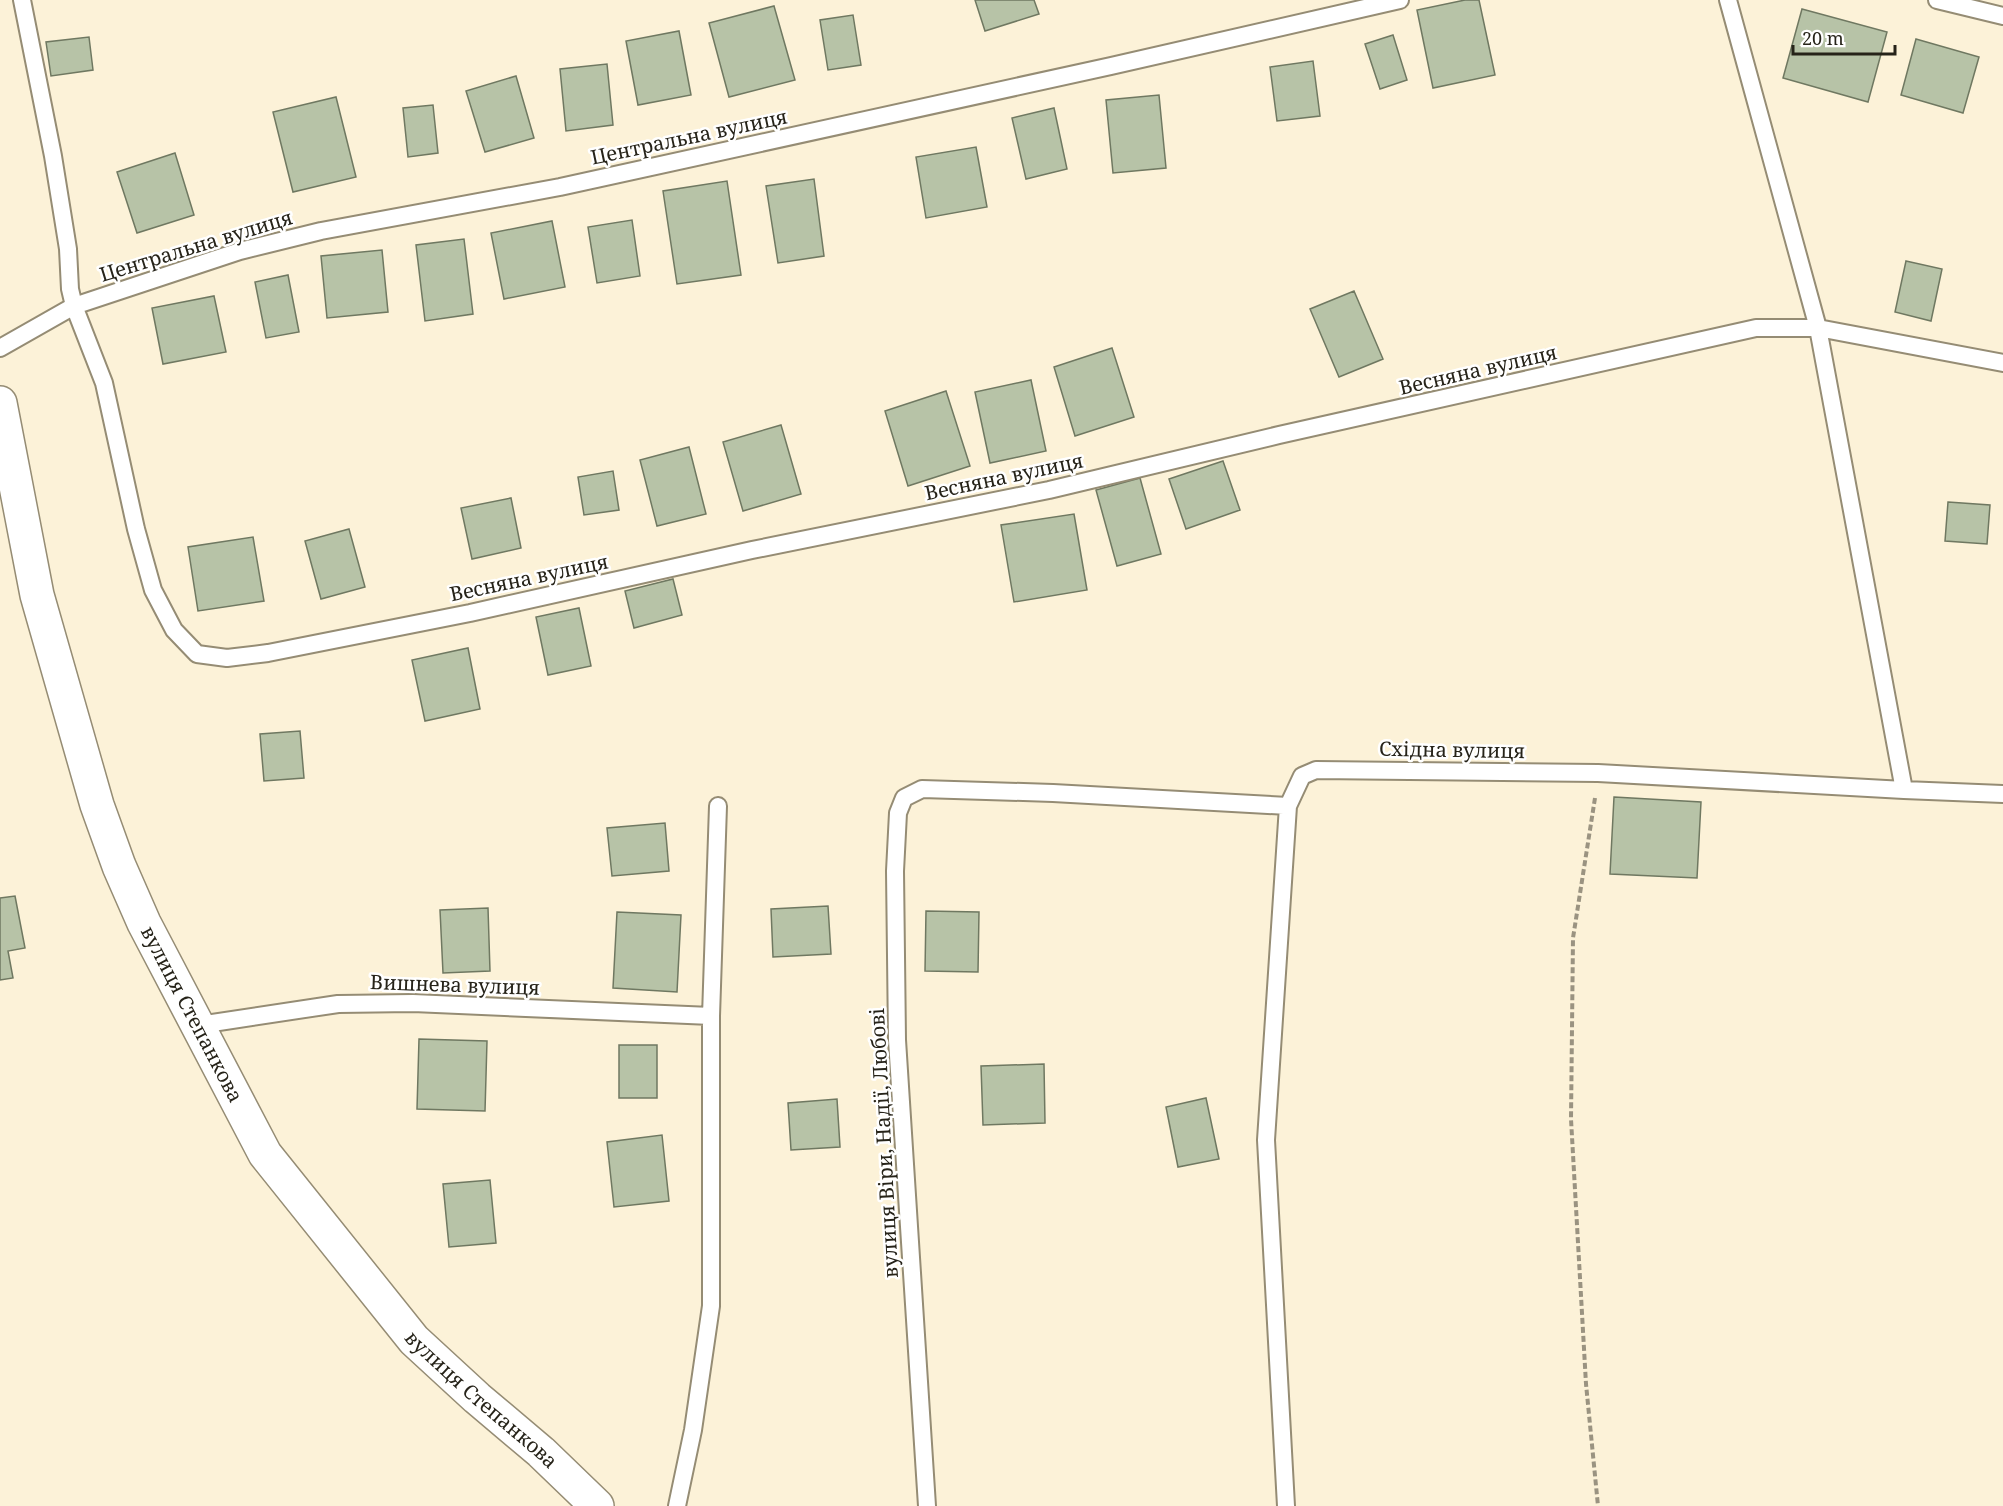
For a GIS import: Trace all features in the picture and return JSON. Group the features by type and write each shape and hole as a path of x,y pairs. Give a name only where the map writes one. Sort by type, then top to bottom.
{"street":[{"name":"вулиця Степанкова","path":"0,403 37,595 98,805 119,866 144,923 265,1155 414,1340 477,1398 541,1452 597,1506"}],"lane":[{"path":"22,0 53,156 68,249 70,289 75,306"},
{"name":"Центральна вулиця","path":"0,348 75,306 240,251 321,231 571,185 1400,0"},
{"path":"1728,0 1818,328 1904,790"},
{"path":"1937,0 2003,16"},
{"name":"Весняна вулиця","path":"75,306 104,383 136,529 153,590 174,630 197,654 227,658 268,653 470,613 752,549 1049,490 1279,435 1756,328 1818,328 2003,363"},
{"name":"Східна вулиця","path":"1288,806 1302,776 1316,770 1598,773 2003,794"},
{"name":"вулиця Віри, Надії, Любові","path":"927,1506 897,1040 895,871 898,813 904,798 922,789 1053,793 1288,806"},
{"path":"677,1506 693,1430 711,1306 711,1016 718,806"},
{"path":"1286,1506 1266,1140 1288,806"},
{"name":"Вишнева вулиця","path":"199,1026 339,1004 413,1003 711,1016"}],"path":[{"path":"1598,773 1592,825 1573,938 1571,1119 1586,1384 1598,1506"}],"building":[{"path":"975,0 1034,0 1039,14 985,31"},
{"path":"1465,0 1479,0 1495,75 1433,88 1417,10"},
{"path":"774,6 795,80 729,97 709,23"},
{"path":"1802,9 1887,32 1868,102 1783,78"},
{"path":"853,15 861,65 828,70 820,20"},
{"path":"679,31 691,95 638,105 626,41"},
{"path":"1393,35 1407,80 1380,89 1365,44"},
{"path":"89,37 93,70 51,76 46,42"},
{"path":"1916,39 1979,57 1963,113 1901,95"},
{"path":"1313,61 1320,116 1277,121 1270,67"},
{"path":"607,64 613,125 566,131 560,69"},
{"path":"516,76 534,138 485,152 466,91"},
{"path":"1159,95 1166,168 1113,173 1106,100"},
{"path":"336,97 356,177 293,192 273,112"},
{"path":"433,105 438,153 408,157 403,108"},
{"path":"1054,108 1067,169 1026,179 1012,118"},
{"path":"976,147 987,207 926,218 916,157"},
{"path":"175,153 194,215 137,233 117,172"},
{"path":"814,179 824,256 778,263 766,186"},
{"path":"727,181 741,275 677,284 663,191"},
{"path":"632,220 640,276 597,283 588,227"},
{"path":"552,221 565,287 504,299 491,233"},
{"path":"464,239 473,314 425,321 416,245"},
{"path":"382,250 388,312 327,318 321,256"},
{"path":"1906,261 1942,269 1931,321 1895,312"},
{"path":"288,275 299,332 266,338 255,282"},
{"path":"1354,291 1383,359 1339,377 1310,309"},
{"path":"214,296 226,352 163,364 152,308"},
{"path":"1112,348 1134,417 1075,436 1054,367"},
{"path":"1031,380 1046,451 990,463 975,392"},
{"path":"946,391 970,466 908,486 885,411"},
{"path":"781,425 801,494 743,511 723,442"},
{"path":"689,447 706,514 657,526 640,460"},
{"path":"1223,461 1240,510 1186,529 1169,479"},
{"path":"613,471 619,510 584,515 578,477"},
{"path":"1140,478 1161,554 1117,566 1096,490"},
{"path":"511,498 521,548 472,559 461,508"},
{"path":"1948,502 1990,505 1987,544 1945,541"},
{"path":"1074,514 1087,590 1014,602 1001,525"},
{"path":"349,529 365,587 321,599 305,541"},
{"path":"253,537 264,601 198,611 188,547"},
{"path":"673,579 682,615 634,628 625,591"},
{"path":"579,608 591,666 548,675 536,617"},
{"path":"468,648 480,709 425,721 412,660"},
{"path":"300,731 304,778 264,781 260,734"},
{"path":"1614,797 1701,802 1697,878 1610,874"},
{"path":"665,823 669,871 612,876 607,828"},
{"path":"15,896 25,948 8,951 13,978 0,980 0,898"},
{"path":"828,906 831,954 773,957 771,909"},
{"path":"488,908 490,971 443,973 440,910"},
{"path":"926,911 979,912 978,972 925,971"},
{"path":"617,912 681,915 677,992 613,988"},
{"path":"419,1039 487,1041 485,1111 417,1109"},
{"path":"619,1045 657,1045 657,1098 619,1098"},
{"path":"1044,1064 1045,1123 983,1125 981,1066"},
{"path":"1206,1098 1219,1159 1178,1167 1166,1107"},
{"path":"837,1099 840,1147 791,1150 788,1103"},
{"path":"662,1135 669,1201 614,1207 607,1142"},
{"path":"490,1180 496,1243 449,1247 443,1184"}]}
